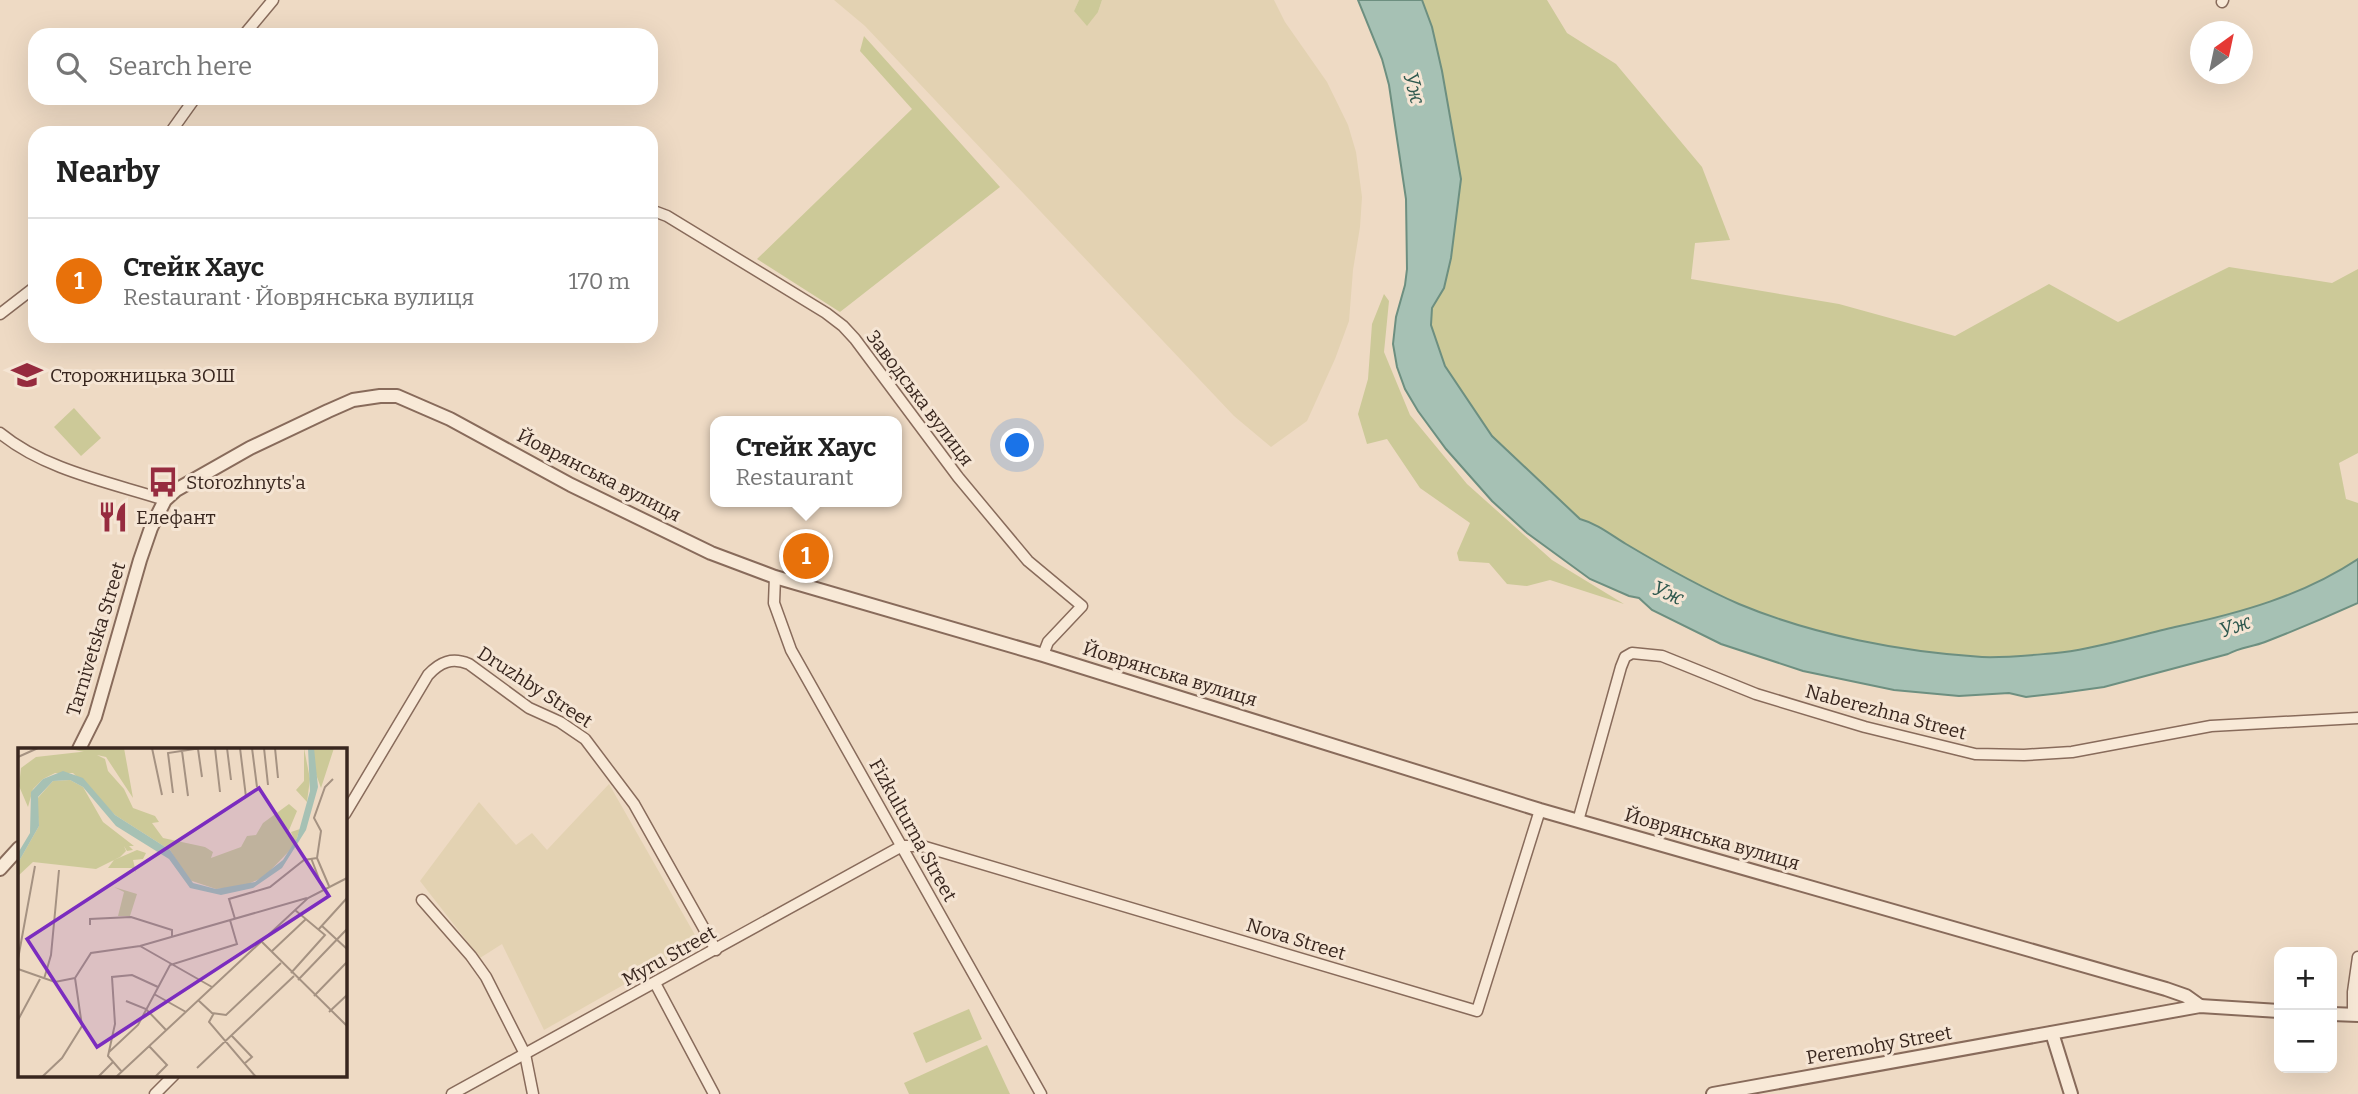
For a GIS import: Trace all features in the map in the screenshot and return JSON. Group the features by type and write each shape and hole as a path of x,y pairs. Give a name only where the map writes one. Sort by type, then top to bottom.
{"street":[{"path":"250,28 273,0"},
{"path":"175,126 190,105"},
{"name":"Заводська вулиця","path":"658,213 826,313 855,339 958,477 1028,561 1082,606 1048,642 1043,655"},
{"path":"0,314 28,292"},
{"name":"Йоврянська вулиця","path":"165,500 176,490 250,448 337,407 353,400 397,396 450,419 571,485 711,553 775,577 1043,655 1540,810 2166,989 2186,996 2200,1006"},
{"path":"0,433 18,447 47,462 165,500"},
{"name":"Tarnivetska Street","path":"80,748 95,717 140,560 151,528 165,500"},
{"name":"Fizkulturna Street","path":"775,577 774,603 791,650 1041,1094"},
{"name":"Naberezhna Street","path":"1578,821 1621,667 1625,657 1632,653 1662,656 1756,694 1876,730 1975,754 2024,755 2072,751 2211,726 2358,718"},
{"name":"Druzhby Street","path":"346,812 428,675 436,666 459,660 469,664 529,708 560,722 585,739 634,804 716,950"},
{"name":"Nova Street","path":"902,846 922,846 1477,1011 1540,810"},
{"name":"Myru Street","path":"452,1094 902,846"},
{"path":"0,869 18,850"},
{"path":"422,900 486,977 525,1054 533,1094"},
{"path":"2337,1014 2356,1015 2353,992 2358,957"},
{"path":"655,983 714,1094"},
{"name":"Peremohy Street","path":"1713,1094 2200,1006 2274,1011"},
{"path":"2052,1033 2071,1094"},
{"path":"155,1094 173,1076"}],"shaded area":[{"path":"834,0 1079,0 1074,11 1098,12 1102,0 1274,0 1285,22 1327,82 1348,125 1356,152 1362,197 1349,321 1307,421 1271,447 1234,416 865,26"},
{"path":"1079,0 1102,0 1098,12 1087,26 1074,11"},
{"path":"1422,0 1547,0 1567,33 1616,64 1702,167 1730,240 1695,243 1691,279 1839,304 1955,336 2049,284 2118,322 2229,267 2332,283 2358,269 2358,453 2339,463 2346,499 2358,503 2358,559 2293,593 2223,616 2100,646 2019,656 1982,657 1921,651 1858,640 1767,615 1696,583 1599,527 1580,519 1492,436 1445,366 1431,325 1432,308 1444,288 1451,123 1432,27"},
{"path":"864,36 1000,187 840,312 757,259 912,109 860,51"},
{"path":"1384,294 1389,301 1384,352 1410,415 1467,484 1552,560 1624,604 1550,580 1527,586 1507,584 1489,563 1459,561 1457,553 1470,523 1420,488 1387,439 1367,444 1358,414 1368,379 1372,324"},
{"path":"74,408 101,438 81,456 54,427"},
{"path":"609,784 699,942 544,1030 502,944 480,958 420,881 479,802 516,845 532,833 547,850"},
{"path":"969,1009 982,1039 926,1063 913,1033"},
{"path":"987,1045 1010,1094 909,1094 904,1083"}],"water":[{"name":"Уж","path":"1358,0 1422,0 1432,27 1461,179 1451,258 1444,288 1432,308 1431,325 1445,366 1492,436 1580,519 1599,527 1696,583 1767,615 1858,640 1952,655 2010,657 2100,646 2270,602 2315,583 2358,559 2358,603 2260,644 2104,687 2026,697 2009,693 1959,696 1894,690 1803,671 1721,644 1652,610 1639,598 1590,579 1527,533 1492,501 1446,449 1405,389 1393,344 1407,269 1406,199 1389,85 1382,59"}],"place":[{"name":"Сторожницька ЗОШ","path":"27,375"},
{"name":"Storozhnyts'a","path":"163,482"},
{"name":"Елефант","path":"113,517"},
{"name":"Стейк Хаус","path":"806,556"}]}
